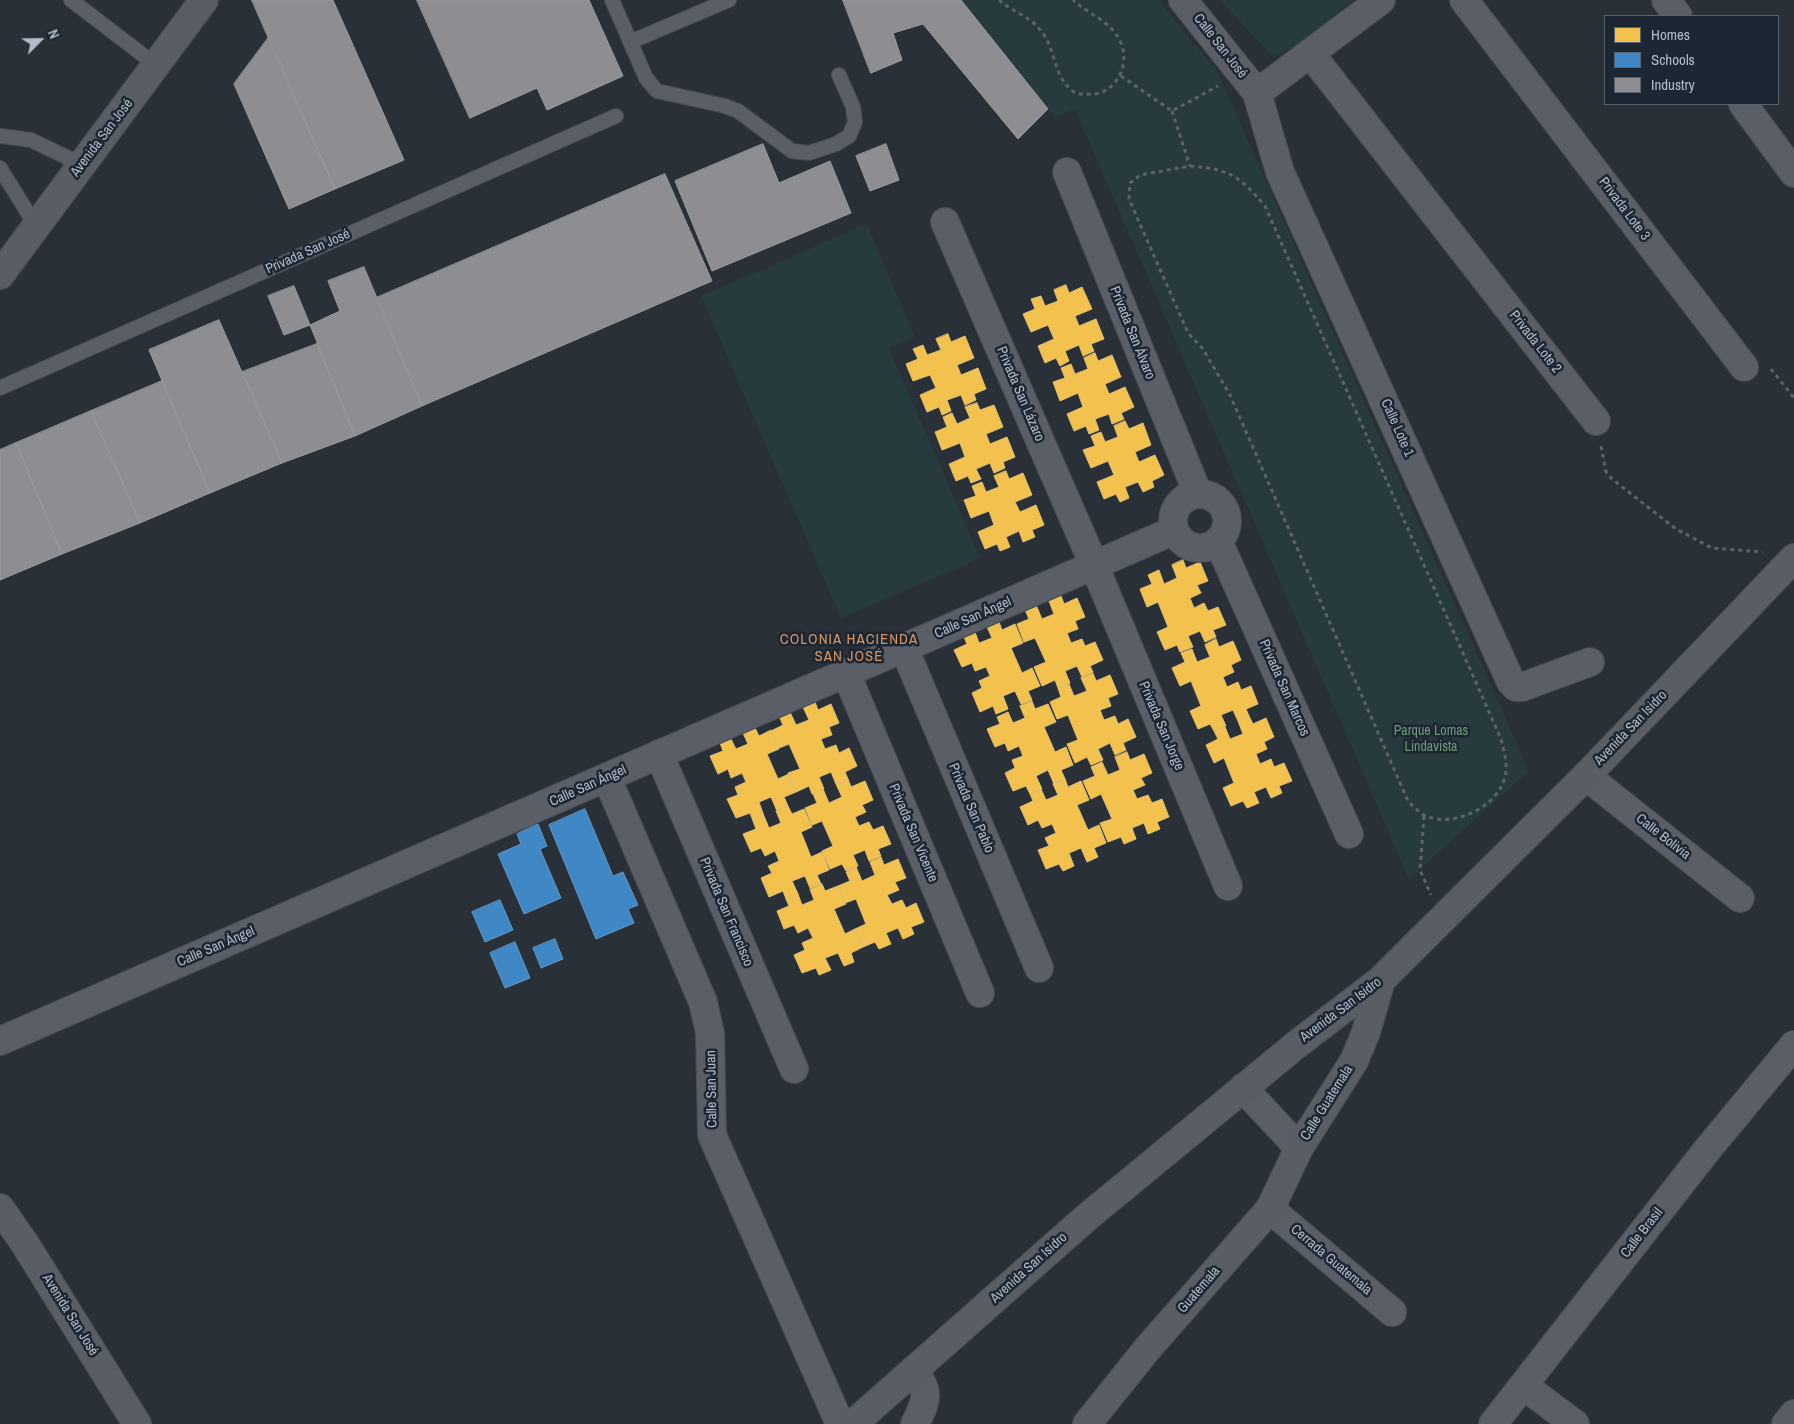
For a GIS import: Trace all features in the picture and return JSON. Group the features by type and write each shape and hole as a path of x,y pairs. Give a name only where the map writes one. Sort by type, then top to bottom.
{"main road":[{"name":"Avenida San José","path":"0,275 204,0"},
{"name":"Avenida San Isidro","path":"853,1424 1086,1218 1243,1088 1381,980 1444,920 1586,776 1794,558"},
{"name":"Calle Guatemala","path":"1300,1148 1354,1061 1366,1032 1381,980"},
{"name":"Guatemala","path":"1086,1424 1148,1348 1270,1209 1300,1148"},
{"name":"Avenida San José","path":"0,1208 25,1244 137,1424"},
{"path":"1786,1424 1794,1414"}],"street":[{"name":"Calle San José","path":"1183,0 1249,83"},
{"path":"1249,83 1310,53 1381,0"},
{"name":"Privada Lote 3","path":"1464,0 1744,367"},
{"path":"1666,0 1677,15"},
{"name":"Privada Lote 2","path":"1310,53 1596,421"},
{"name":"Calle Lote 1","path":"1249,83 1280,172 1511,682 1516,687 1522,686 1590,662"},
{"path":"1744,105 1794,173"},
{"name":"Privada San Álvaro","path":"1066,172 1198,494"},
{"name":"Privada San Lázaro","path":"945,222 1094,565"},
{"path":"1198,494 1215,498 1225,511 1227,527 1218,541 1205,548 1190,546 1184,542 1175,530 1174,522 1178,506 1190,496 1198,494"},
{"name":"Calle San Ángel","path":"0,1041 1175,530"},
{"name":"Privada San Marcos","path":"1218,541 1349,834"},
{"name":"Privada San Jorge","path":"1094,565 1228,886"},
{"name":"Privada San Pablo","path":"904,648 1039,968"},
{"name":"Privada San Vicente","path":"846,673 980,993"},
{"name":"Privada San Francisco","path":"659,754 794,1069"},
{"name":"Calle Bolivia","path":"1586,776 1740,898"},
{"name":"Calle San Juan","path":"607,778 703,1002 710,1033 712,1135 840,1424"},
{"name":"Calle Brasil","path":"1493,1424 1707,1150 1794,1045"},
{"name":"Calle Guatemala","path":"1243,1088 1300,1148"},
{"name":"Cerrada Guatemala","path":"1270,1209 1392,1312"},
{"path":"914,1370 925,1387 926,1394 915,1424"},
{"path":"1524,1386 1575,1424"}],"lane":[{"path":"71,0 156,65"},
{"path":"612,0 646,78 657,91 725,106 738,111 792,152 809,152 836,144 849,136 855,122 853,107 839,75"},
{"path":"630,42 730,0"},
{"name":"Privada San José","path":"0,388 616,116"},
{"path":"0,136 31,140 83,165"},
{"path":"0,168 36,226"}],"path":[{"path":"999,0 1008,8 1028,16 1044,35 1062,79 1075,93 1093,95 1110,88 1121,76 1125,59 1121,43 1113,29 1102,19 1084,10 1073,0"},
{"path":"1121,76 1172,111 1190,166"},
{"path":"1172,111 1249,83"},
{"path":"1190,166 1212,168 1234,175 1265,206 1501,738 1505,759 1505,778 1496,794 1481,808 1456,818 1436,819 1424,816 1408,801 1230,395 1203,349 1188,332 1128,199 1130,183 1140,175 1190,166"},
{"path":"1744,367 1768,367 1794,398"},
{"path":"1596,421 1604,464 1612,480 1676,529 1712,548 1767,553"},
{"path":"1424,816 1420,842 1420,870 1444,920"}],"green space":[{"name":"Parque Lomas Lindavista","path":"961,0 1158,0 1217,71 1529,771 1409,879 1075,109 1055,117"},
{"path":"1220,0 1353,0 1303,42 1281,53 1271,55"},
{"path":"867,224 915,337 889,348 980,558 841,618 701,296"}],"building: Homes":[{"path":"1066,285 1069,293 1082,287 1092,309 1075,316 1079,326 1096,319 1104,339 1091,344 1094,351 1083,356 1079,345 1065,351 1069,361 1060,366 1056,358 1045,363 1038,346 1054,339 1048,325 1031,332 1023,314 1035,309 1031,299 1041,296 1045,306 1058,301 1054,290"},
{"path":"948,334 951,342 965,336 974,358 957,365 961,375 978,368 986,389 974,394 976,400 965,405 961,395 947,400 951,411 942,415 939,407 927,412 920,395 936,388 930,375 913,381 906,364 918,359 913,349 923,345 927,355 941,350 936,339"},
{"path":"1095,353 1098,361 1112,355 1121,377 1105,384 1109,394 1125,387 1134,407 1121,413 1124,419 1112,424 1109,414 1095,419 1099,430 1089,434 1086,426 1074,431 1067,414 1083,407 1078,393 1060,401 1053,382 1065,378 1061,368 1071,364 1075,374 1088,369 1084,358"},
{"path":"977,403 980,410 994,405 1003,427 986,434 990,444 1007,437 1015,457 1003,462 1005,468 994,473 990,463 976,469 981,479 971,483 968,476 956,481 949,464 965,457 960,443 942,450 935,432 947,427 943,417 952,413 957,424 970,418 965,407"},
{"path":"1125,421 1129,429 1143,423 1151,445 1135,452 1139,462 1155,455 1164,475 1152,481 1154,487 1143,492 1138,482 1125,487 1129,498 1120,502 1116,494 1104,499 1097,482 1114,475 1108,461 1091,468 1083,450 1095,446 1091,436 1101,432 1105,442 1118,437 1114,426"},
{"path":"1006,471 1009,479 1023,473 1032,495 1015,502 1020,512 1036,505 1044,525 1032,530 1035,537 1023,542 1019,531 1006,537 1010,547 1000,551 997,544 985,549 978,532 994,525 989,511 971,518 964,500 976,496 972,486 982,482 986,492 999,487 994,476"},
{"path":"1183,560 1186,568 1200,562 1208,581 1197,585 1201,593 1190,598 1194,608 1204,603 1208,611 1218,607 1226,625 1213,630 1216,637 1205,642 1200,631 1188,636 1193,647 1180,652 1177,645 1165,650 1157,632 1168,627 1158,602 1147,607 1140,589 1152,584 1148,575 1159,570 1164,584 1177,578 1172,565"},
{"path":"1061,596 1064,604 1077,598 1085,617 1075,621 1078,629 1067,633 1071,643 1082,639 1085,646 1095,642 1103,660 1090,666 1093,672 1082,677 1077,666 1065,671 1070,683 1058,688 1055,680 1042,686 1034,667 1046,662 1035,638 1024,642 1017,624 1029,619 1025,610 1036,605 1042,619 1054,614 1049,601"},
{"path":"999,622 1002,630 1015,624 1023,643 1011,648 1022,673 1032,668 1040,686 1028,691 1032,700 1021,704 1015,691 1003,696 1008,709 996,714 993,706 980,712 972,693 982,688 979,681 990,676 986,667 975,671 972,663 962,667 954,650 967,644 964,637 975,632 979,643 992,638 987,627"},
{"path":"1216,639 1219,647 1233,641 1241,660 1231,665 1234,672 1223,677 1227,687 1238,682 1241,690 1251,686 1258,704 1246,709 1249,716 1238,721 1233,710 1221,715 1226,726 1214,731 1210,724 1198,729 1190,711 1201,706 1191,681 1180,686 1172,668 1185,662 1181,653 1192,649 1197,662 1210,657 1205,645"},
{"path":"1093,673 1096,681 1110,675 1118,694 1108,698 1111,706 1100,710 1104,720 1115,716 1118,724 1128,719 1136,737 1123,743 1126,750 1115,755 1110,743 1098,749 1103,760 1091,765 1087,757 1075,763 1067,744 1078,740 1068,715 1057,719 1050,702 1061,697 1058,688 1069,684 1074,696 1087,691 1081,678"},
{"path":"1032,701 1035,709 1048,704 1056,722 1044,727 1055,752 1066,747 1073,765 1061,770 1065,779 1054,784 1048,770 1036,776 1042,789 1030,794 1026,786 1013,791 1005,773 1015,768 1012,760 1023,756 1019,746 1008,751 1005,743 995,747 987,729 1000,724 997,717 1008,712 1013,723 1025,718 1020,706"},
{"path":"815,702 818,710 831,704 839,723 829,727 832,735 821,739 825,749 836,745 839,753 849,748 857,766 845,772 848,779 836,784 831,772 819,777 824,789 812,794 809,786 796,792 788,773 800,769 789,744 779,748 771,731 783,725 779,716 790,712 796,725 809,720 803,707"},
{"path":"1249,716 1253,724 1266,718 1274,737 1264,742 1267,749 1256,754 1260,764 1271,759 1274,767 1284,763 1292,781 1279,786 1282,793 1271,798 1266,787 1254,792 1259,803 1247,808 1243,801 1231,806 1223,788 1234,783 1224,758 1214,763 1206,745 1218,739 1214,731 1225,727 1230,739 1243,734 1238,721"},
{"path":"755,728 759,736 771,730 779,749 767,754 778,779 789,774 796,792 784,797 788,806 777,811 771,797 759,802 764,816 753,821 750,813 736,818 727,799 738,795 735,787 746,782 742,773 731,778 728,769 718,774 710,756 723,751 720,743 731,739 736,749 748,744 743,733"},
{"path":"1127,752 1130,760 1144,754 1152,773 1141,778 1145,785 1133,790 1137,799 1148,795 1152,803 1162,799 1169,817 1157,822 1160,829 1148,834 1144,823 1132,828 1136,839 1124,844 1121,837 1108,842 1100,823 1112,819 1101,794 1091,799 1083,781 1095,776 1091,767 1102,762 1108,775 1120,770 1115,757"},
{"path":"848,779 851,787 865,781 873,800 862,805 866,812 855,817 859,826 869,822 873,830 883,826 891,844 878,849 881,856 869,861 865,850 853,855 858,866 846,871 842,864 830,869 822,851 833,846 822,821 812,825 805,808 817,803 813,794 823,789 829,803 842,797 836,784"},
{"path":"1065,779 1068,787 1081,781 1089,800 1077,805 1088,830 1099,825 1106,843 1094,848 1098,857 1087,862 1081,848 1069,853 1074,866 1063,871 1059,864 1046,869 1038,850 1049,846 1045,838 1056,833 1052,824 1042,828 1038,820 1028,825 1020,807 1033,801 1030,794 1041,789 1046,800 1058,795 1053,784"},
{"path":"788,806 792,814 804,809 812,827 801,832 811,857 822,852 829,870 817,875 821,884 810,888 805,876 792,881 798,894 786,899 783,891 769,897 761,878 772,873 768,866 779,861 775,851 765,856 761,848 751,852 743,834 756,829 753,821 764,816 769,828 781,823 776,811"},
{"path":"881,857 884,865 898,859 906,878 895,882 899,890 887,895 892,904 902,900 906,908 916,903 924,922 911,927 914,934 903,939 898,928 886,933 891,944 879,949 875,942 863,947 855,929 866,924 856,899 845,903 838,886 850,881 846,872 856,867 862,881 875,875 870,862"},
{"path":"822,884 825,891 838,886 846,904 834,909 845,934 855,929 863,947 851,953 854,962 844,966 838,953 825,958 831,970 819,975 816,968 802,973 794,955 805,950 802,943 813,938 808,928 798,933 794,925 784,929 777,911 789,906 786,899 798,894 802,905 814,900 810,889"}],"building: Schools":[{"path":"585,809 613,876 623,872 638,905 628,909 634,923 596,939 549,825"},
{"path":"538,824 547,846 540,849 561,898 524,914 498,854 521,844 517,834"},
{"path":"500,900 513,930 485,942 472,912"},
{"path":"555,939 563,959 541,968 533,948"},
{"path":"515,942 530,978 505,988 490,953"}],"building: Industry":[{"path":"252,0 333,0 404,160 335,189"},
{"path":"417,0 589,0 623,76 547,110 537,88 470,118"},
{"path":"843,0 961,0 1048,109 1018,139 923,24 893,33 902,60 871,73"},
{"path":"269,37 335,189 289,209 234,84"},
{"path":"763,144 779,183 830,161 851,213 712,271 675,181"},
{"path":"886,144 899,180 870,191 856,156"},
{"path":"665,174 712,281 422,406 376,298"},
{"path":"364,267 422,406 355,436 310,325 340,311 328,281"},
{"path":"294,286 310,325 284,335 268,296"},
{"path":"219,320 282,463 210,493 149,350"},
{"path":"317,344 355,436 282,463 242,372"},
{"path":"162,381 210,493 140,523 91,411"},
{"path":"91,411 140,523 62,554 16,443"},
{"path":"16,443 62,554 0,580 0,450"}],"district":[{"name":"COLONIA HACIENDA SAN JOSÉ","path":"849,648"}]}
